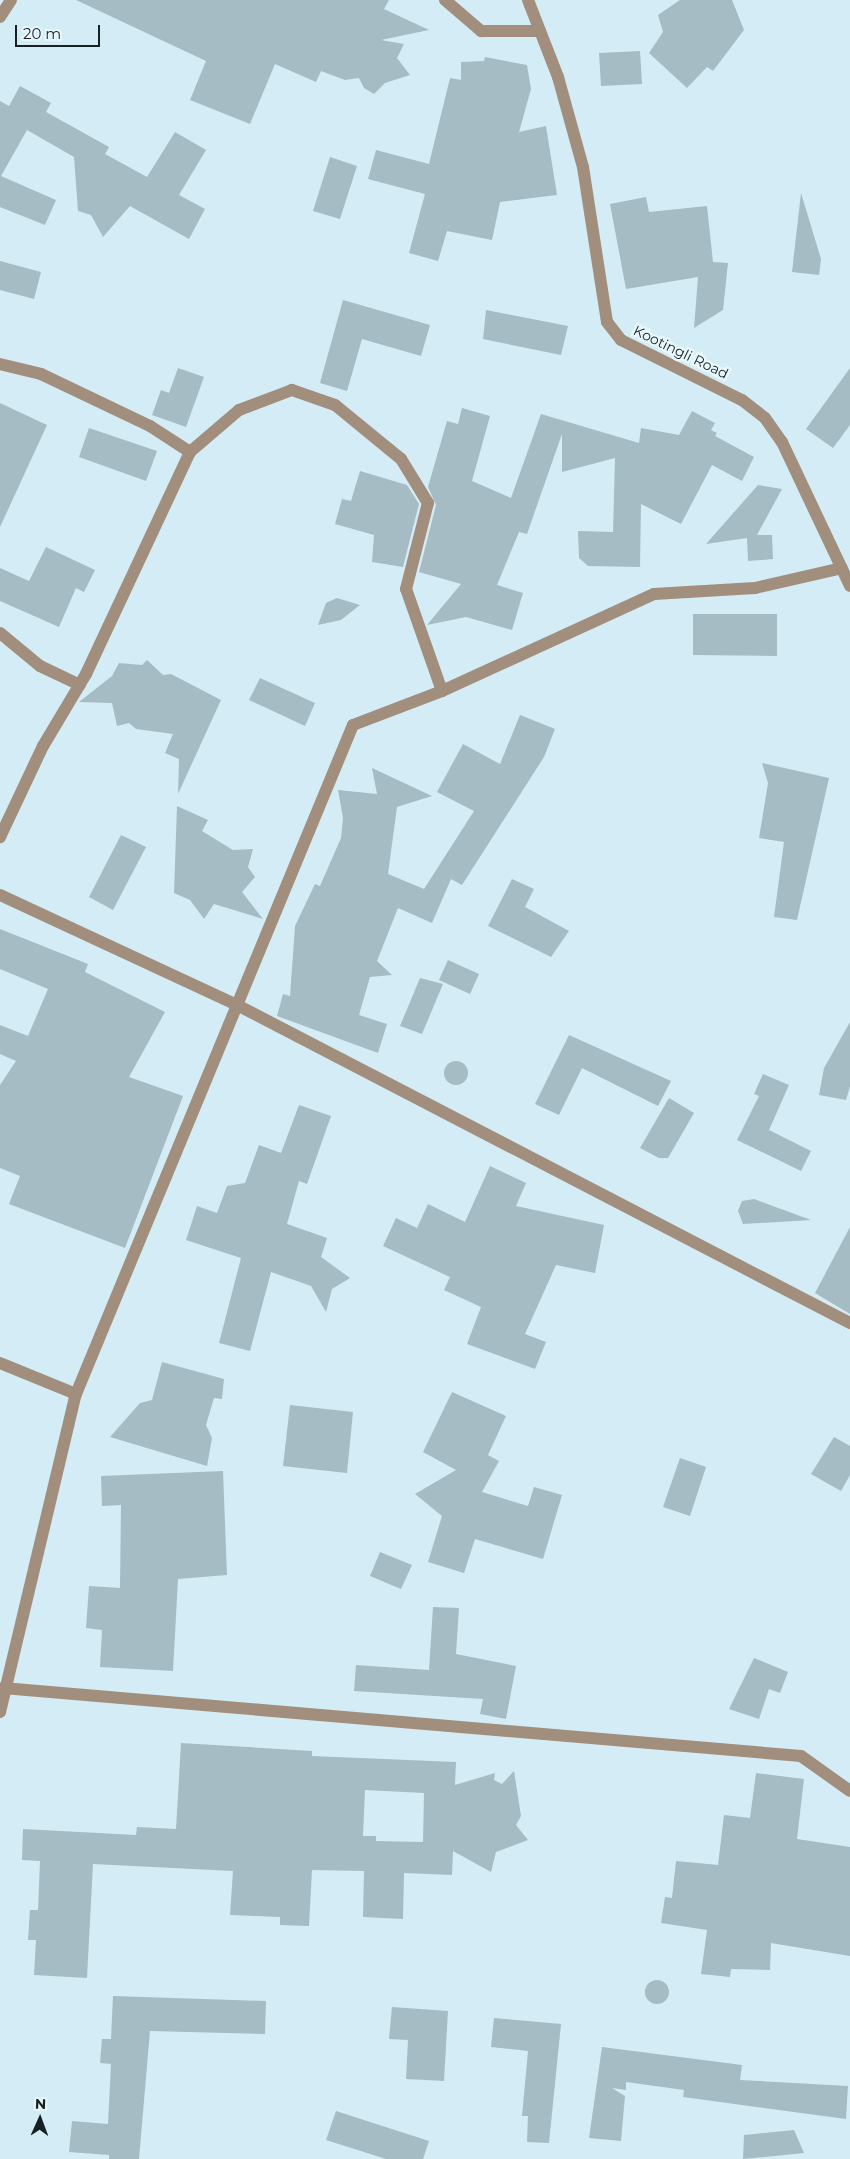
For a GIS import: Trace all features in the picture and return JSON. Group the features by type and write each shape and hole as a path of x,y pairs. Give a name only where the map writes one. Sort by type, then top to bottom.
{"street":[{"path":"0,17 11,0"},
{"path":"445,0 481,31 540,32"},
{"name":"Kootingli Road","path":"528,0 558,78 583,167 607,322 621,340 725,391 765,418 782,442 850,586"},
{"path":"0,364 41,374 150,426 190,452"},
{"path":"0,837 43,746 80,685 190,452 239,410 292,390 335,404 401,459 428,503 406,589 442,691"},
{"path":"0,1712 3,1688 76,1394 353,725 442,691 654,594 755,588 842,568"},
{"path":"0,633 40,666 80,685"},
{"path":"0,895 237,1005 850,1323"},
{"path":"0,1363 76,1394"},
{"path":"3,1688 801,1756 850,1790"}],"building":[{"path":"76,0 389,0 384,9 429,30 381,40 404,44 397,58 410,75 385,83 374,94 364,88 359,78 345,80 321,71 316,82 275,64 250,124 190,100 206,61"},
{"path":"680,0 732,0 744,30 713,71 707,67 687,88 649,53 663,32 658,15"},
{"path":"640,51 642,84 601,86 599,53"},
{"path":"485,57 527,65 531,89 519,132 546,126 557,195 500,202 492,240 447,231 438,261 409,253 425,194 368,179 376,150 429,164 450,78 461,80 461,62 484,61"},
{"path":"20,86 51,103 46,112 109,147 105,154 147,177 175,132 206,150 179,195 205,209 189,239 130,206 103,237 91,215 78,211 74,157 27,130 1,176 56,200 45,225 0,207 0,101 9,106"},
{"path":"330,157 357,166 340,219 313,211"},
{"path":"801,193 821,259 819,275 792,272"},
{"path":"646,197 649,212 707,206 713,262 728,263 723,310 694,328 698,277 626,289 610,204"},
{"path":"0,261 41,272 34,299 0,290"},
{"path":"343,300 430,325 421,356 362,339 347,391 320,383"},
{"path":"486,310 568,326 561,355 483,339"},
{"path":"178,368 204,377 186,427 152,415 161,390 169,393"},
{"path":"850,368 850,425 833,448 806,429"},
{"path":"0,403 47,425 0,527"},
{"path":"462,408 490,416 472,481 511,498 541,414 639,443 641,428 679,435 692,411 715,423 711,430 717,433 715,436 754,457 742,481 712,465 681,524 641,504 640,567 588,566 579,558 578,531 613,532 615,458 562,472 562,434 527,534 519,532 497,585 523,593 512,630 466,617 427,625 461,584 419,572 436,505 428,487 447,421 458,424"},
{"path":"89,428 157,451 146,481 79,457"},
{"path":"360,471 407,485 419,504 403,567 372,562 374,535 335,524 342,499 351,501"},
{"path":"758,485 782,489 757,535 772,535 773,559 748,561 747,538 706,544"},
{"path":"46,547 95,570 84,592 76,588 59,627 0,601 0,568 29,581"},
{"path":"337,598 360,605 341,620 318,625 326,603"},
{"path":"693,614 777,614 777,656 693,655"},
{"path":"147,660 163,675 171,674 221,700 178,794 179,759 165,753 173,734 136,729 129,723 117,726 112,703 79,702 112,676 119,663 142,665"},
{"path":"260,678 315,703 305,726 249,700"},
{"path":"520,715 555,729 544,757 462,885 451,879 432,923 398,908 377,961 392,975 370,977 359,1015 387,1024 378,1053 277,1016 283,994 290,996 295,926 315,884 320,886 341,838 343,818 338,790 377,794 372,768 432,796 397,807 388,874 424,889 474,811 437,792 463,744 500,764"},
{"path":"762,763 829,778 797,920 774,917 784,842 759,838 768,783"},
{"path":"177,806 208,820 202,831 233,850 253,849 248,867 255,877 242,892 263,919 214,904 204,919 190,900 174,893"},
{"path":"121,835 146,847 113,910 89,897"},
{"path":"512,879 534,889 525,907 569,931 551,957 488,926"},
{"path":"0,929 88,964 85,972 165,1012 129,1077 183,1096 125,1248 9,1204 20,1176 0,1168 0,1085 16,1061 0,1054 0,1025 28,1036 48,989 0,969"},
{"path":"448,960 479,974 470,994 439,980"},
{"path":"420,978 443,984 422,1034 400,1026"},
{"path":"850,1022 850,1086 846,1100 819,1095 824,1068"},
{"path":"569,1035 671,1081 658,1106 582,1068 559,1115 535,1104"},
{"path":"456,1061 465,1064 468,1073 465,1082 456,1085 447,1082 444,1073 447,1064"},
{"path":"763,1074 789,1085 769,1130 811,1151 801,1171 737,1140 759,1096 754,1094"},
{"path":"669,1098 694,1113 668,1158 659,1158 640,1148"},
{"path":"299,1105 331,1116 307,1184 299,1181 287,1224 327,1238 321,1257 350,1278 332,1289 326,1312 311,1286 271,1272 250,1351 219,1343 241,1258 186,1240 197,1206 217,1213 227,1186 245,1183 259,1145 281,1153"},
{"path":"490,1166 526,1183 516,1206 604,1225 595,1273 556,1265 525,1334 546,1342 535,1369 467,1344 481,1307 444,1290 450,1277 383,1246 396,1218 417,1228 428,1204 465,1222"},
{"path":"754,1199 811,1220 743,1224 738,1211 742,1201"},
{"path":"850,1227 850,1314 815,1293"},
{"path":"162,1362 224,1379 222,1399 214,1398 206,1425 212,1438 207,1466 110,1437 140,1403 152,1400"},
{"path":"452,1392 506,1416 488,1455 499,1461 482,1492 528,1506 534,1487 562,1495 543,1559 475,1539 464,1573 428,1562 442,1516 415,1494 456,1470 423,1452"},
{"path":"290,1405 353,1412 347,1473 283,1466"},
{"path":"834,1437 850,1446 850,1475 841,1491 811,1474"},
{"path":"680,1458 706,1467 690,1516 663,1507"},
{"path":"223,1471 227,1575 178,1579 173,1671 100,1667 102,1630 86,1628 89,1586 120,1588 121,1505 102,1506 101,1476"},
{"path":"380,1552 412,1565 401,1589 370,1576"},
{"path":"433,1607 459,1608 456,1654 516,1666 506,1719 480,1714 483,1699 354,1691 356,1665 429,1670"},
{"path":"754,1658 788,1672 780,1693 769,1689 759,1719 729,1709"},
{"path":"181,1743 312,1751 312,1756 456,1762 455,1785 495,1773 494,1780 502,1784 514,1771 521,1816 516,1825 528,1840 496,1852 491,1872 453,1851 452,1875 404,1873 403,1919 363,1917 364,1871 312,1870 309,1926 280,1925 280,1917 230,1915 233,1871 93,1864 87,1978 34,1975 36,1940 28,1940 30,1910 38,1910 40,1861 22,1860 23,1829 136,1835 137,1827 176,1829","holes":["365,1790 424,1793 423,1842 376,1841 376,1836 363,1836"]},
{"path":"756,1773 804,1779 797,1839 850,1847 850,1956 771,1943 770,1970 731,1969 730,1977 701,1974 707,1930 661,1923 665,1897 672,1898 676,1861 718,1865 724,1815 750,1818"},
{"path":"657,1980 666,1983 669,1992 666,2001 657,2004 648,2001 645,1992 648,1983"},
{"path":"113,1996 266,2001 265,2034 150,2031 139,2159 109,2159 109,2155 69,2152 72,2121 108,2124 111,2064 100,2063 102,2039 111,2039"},
{"path":"392,2007 448,2011 444,2081 406,2079 408,2040 389,2039"},
{"path":"494,2018 561,2024 549,2143 527,2142 528,2116 522,2116 528,2051 491,2047"},
{"path":"602,2047 742,2065 740,2080 848,2086 846,2119 683,2097 684,2090 626,2082 626,2090 612,2088 625,2096 621,2141 589,2138"},
{"path":"336,2111 429,2141 423,2159 386,2159 326,2140"},
{"path":"794,2130 804,2153 743,2159 744,2135"}]}
